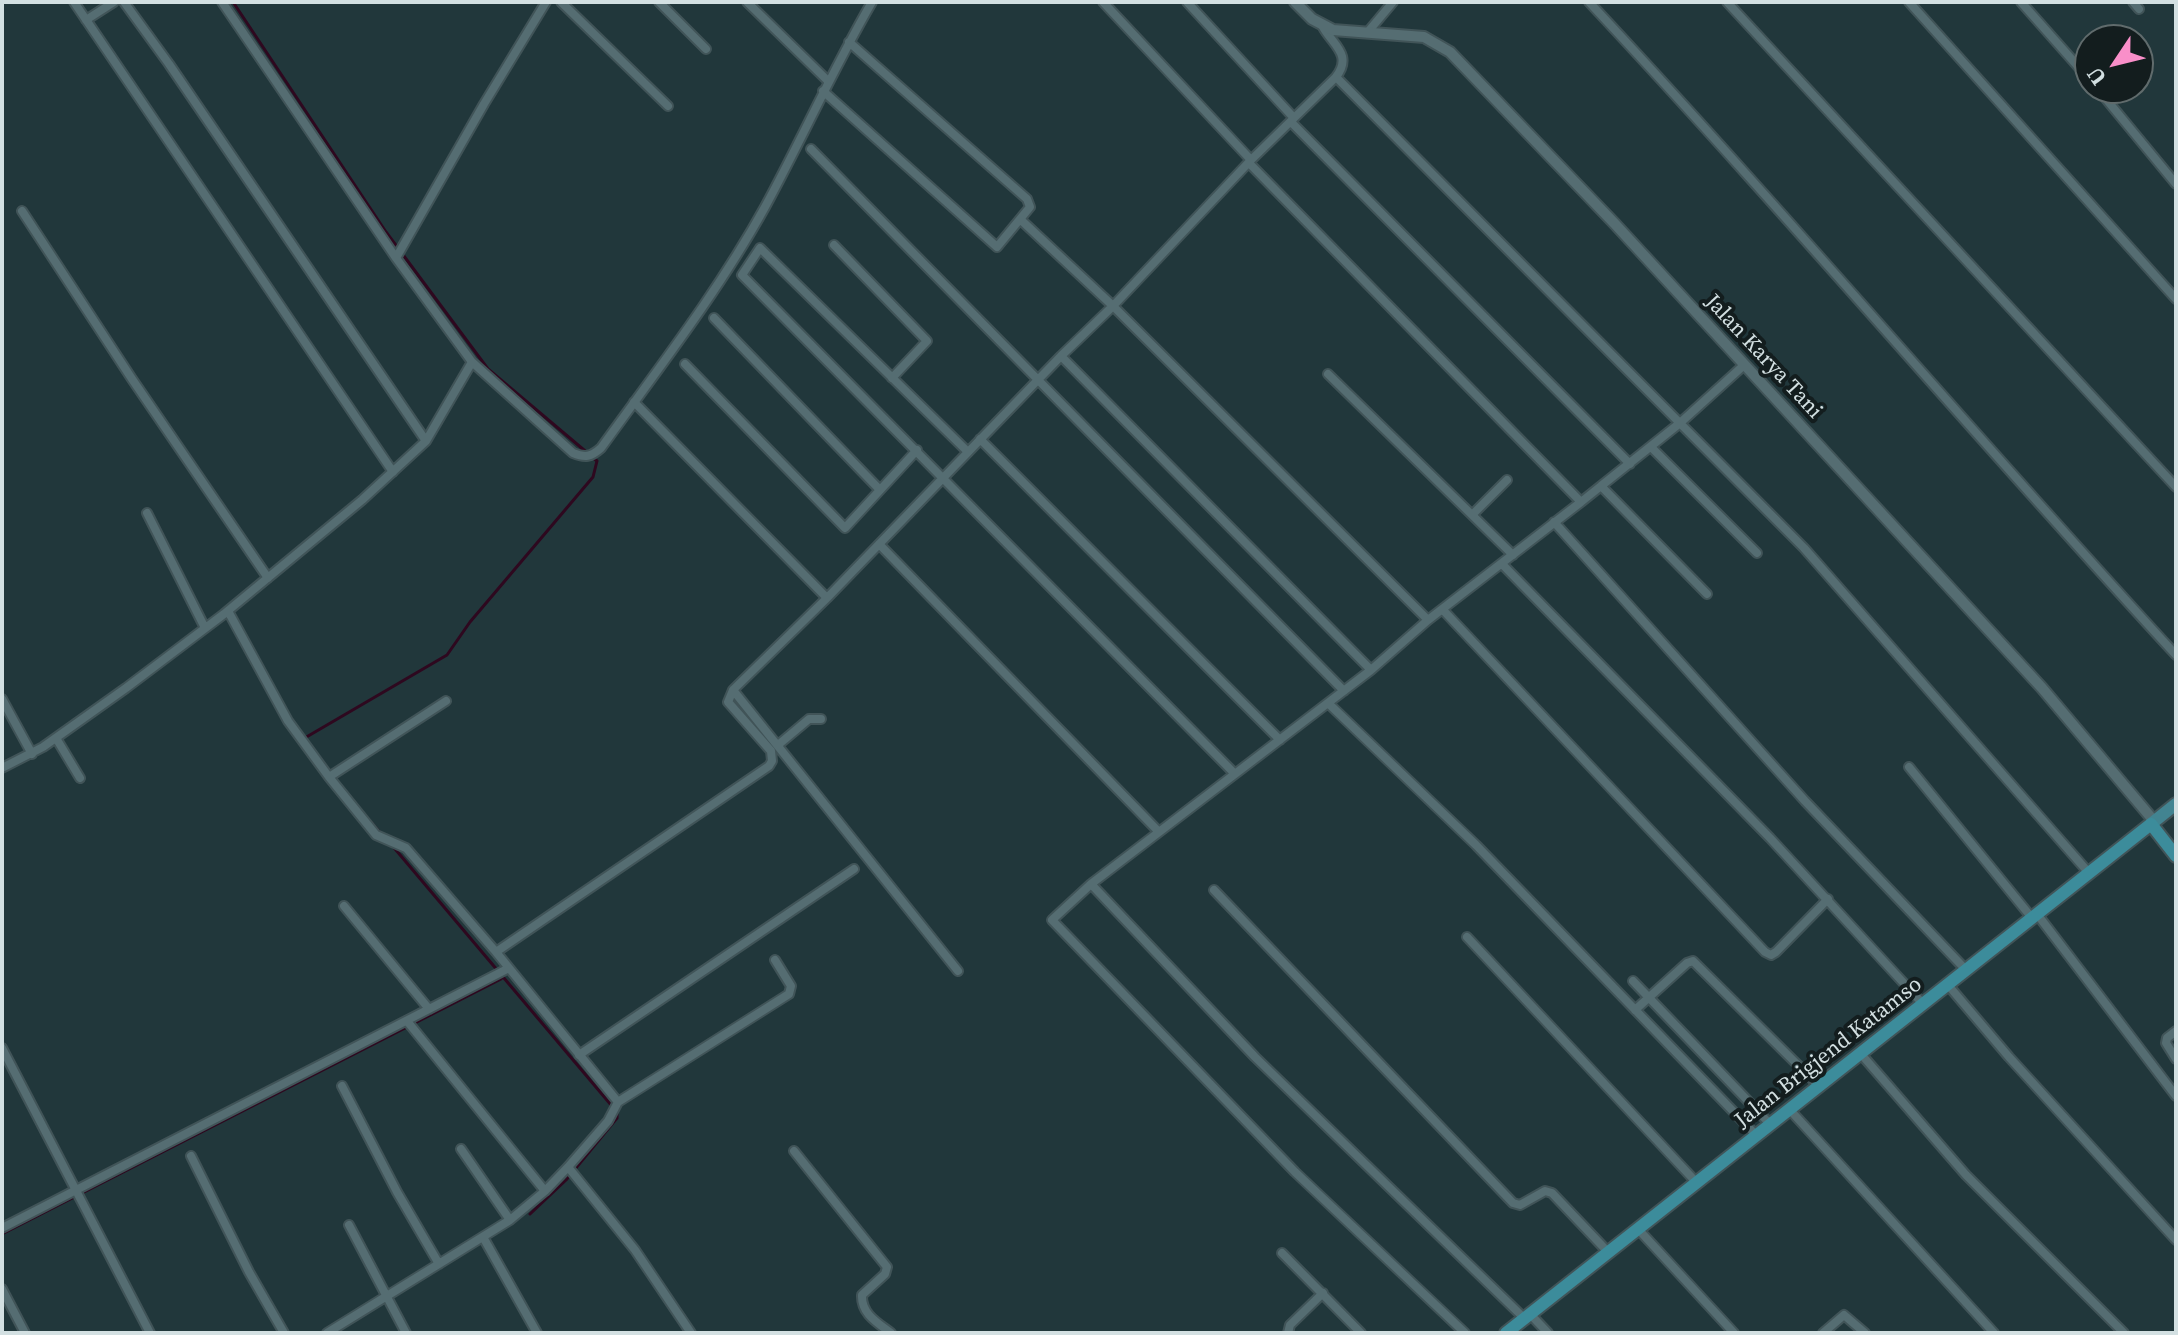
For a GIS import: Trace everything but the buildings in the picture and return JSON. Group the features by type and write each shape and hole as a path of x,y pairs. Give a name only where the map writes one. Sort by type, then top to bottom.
{"highway":[{"path":"2152,822 2176,856"},
{"name":"Jalan Brigjend Katamso","path":"1506,1333 2152,822"}],"main road":[{"name":"Jalan Brigjend Katamso","path":"2152,822 2176,804"}],"street":[{"path":"74,2 393,472"},
{"path":"86,20 114,2"},
{"path":"124,2 426,441"},
{"path":"222,2 396,258 472,362 573,453 582,457 591,456 601,448 694,321 734,260 766,206 828,81 872,2"},
{"path":"396,258 546,2"},
{"path":"561,2 668,106"},
{"path":"659,2 706,49"},
{"path":"747,2 828,81"},
{"path":"1103,2 1250,162 1581,502"},
{"path":"1187,2 1293,120 1630,464"},
{"path":"496,952 769,766 771,751 728,702 733,690 827,598 1336,77 1344,64 1344,56 1323,27 1295,2"},
{"path":"1367,33 1393,2"},
{"path":"1589,2 1704,125 2043,510 2176,655"},
{"path":"1727,2 2176,487"},
{"path":"1909,2 2176,299"},
{"path":"2021,2 2074,62"},
{"name":"Jalan Karya Tani","path":"1323,27 1424,37 1450,52 1615,224 2042,688 2152,822"},
{"path":"823,91 997,247 1030,207 1029,201 849,42"},
{"path":"1336,77 1804,548 2089,873"},
{"path":"2110,104 2176,184"},
{"path":"811,149 1344,691"},
{"path":"22,211 268,578"},
{"path":"1021,220 1113,306 1428,620"},
{"path":"834,245 927,341 892,378"},
{"path":"968,452 760,248 742,275 1235,774"},
{"path":"714,318 880,490"},
{"path":"1061,356 1371,670"},
{"path":"2,768 56,738 228,611 393,472 426,441 472,362"},
{"path":"685,364 845,528 917,450"},
{"path":"1465,1333 1295,1172 1053,923 1053,916 1371,670 1428,620 1630,464 1743,366"},
{"path":"1328,374 1513,555"},
{"path":"634,402 827,598"},
{"path":"980,439 1280,740"},
{"path":"1651,447 1757,553"},
{"path":"1473,514 1507,480"},
{"path":"1601,486 1707,594"},
{"path":"147,513 205,628"},
{"path":"1554,522 1805,801 1967,971"},
{"path":"879,544 1159,832"},
{"path":"1502,564 1828,899 1923,1004"},
{"path":"1443,610 1765,952 1771,955 1776,952 1828,899"},
{"path":"228,611 295,732 329,777 376,835 406,848 496,952 618,1102"},
{"path":"733,690 958,971"},
{"path":"2,699 32,754"},
{"path":"329,777 446,701"},
{"path":"1328,703 1476,845 1757,1136"},
{"path":"778,745 809,719 821,719"},
{"path":"56,738 80,778"},
{"path":"1909,767 2034,916 2176,1096"},
{"path":"579,1055 854,869"},
{"path":"1091,884 1255,1057 1548,1333"},
{"path":"1214,890 1513,1203 1520,1205 1545,1191 1552,1193 1608,1252"},
{"path":"344,906 429,1009"},
{"path":"1467,937 1697,1183"},
{"path":"327,1333 510,1220 572,1172 618,1102 789,994 791,986 775,960"},
{"path":"1635,1010 1693,961 1820,1087"},
{"path":"2,1228 509,968"},
{"path":"1633,981 1771,1125"},
{"path":"1948,985 2009,1057 2176,1240"},
{"path":"407,1021 545,1191"},
{"path":"2176,1031 2167,1038 2166,1043 2176,1059"},
{"path":"2,1048 150,1333"},
{"path":"1861,1054 1966,1175 2124,1333"},
{"path":"342,1086 375,1152 439,1264"},
{"path":"1790,1110 1994,1333"},
{"path":"461,1149 510,1220"},
{"path":"794,1151 887,1267 885,1274 862,1295 862,1302 866,1312 891,1333"},
{"path":"191,1156 249,1272 284,1333"},
{"path":"572,1172 635,1250 691,1333"},
{"path":"349,1225 406,1333"},
{"path":"1638,1229 1734,1333"},
{"path":"483,1237 537,1333"},
{"path":"1282,1253 1361,1333"},
{"path":"2,1289 25,1333"},
{"path":"1288,1333 1290,1325 1323,1293"},
{"path":"1823,1333 1842,1315 1865,1333"}],"waterway":[{"path":"233,2 386,232 488,369 597,461 593,477 470,622 447,655 303,739"},
{"path":"358,807 382,835"},
{"path":"390,843 617,1112 617,1118 566,1180 530,1214"},
{"path":"2,1234 501,979"}]}
